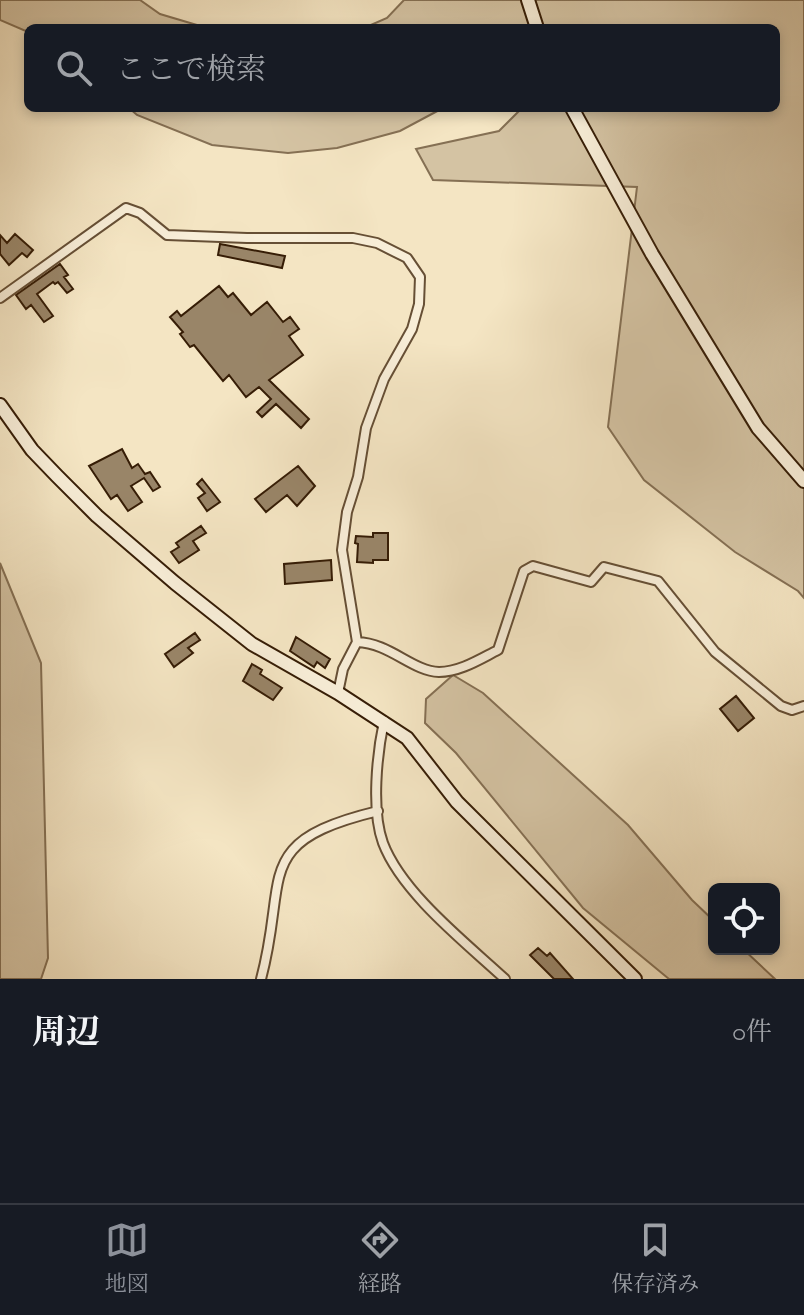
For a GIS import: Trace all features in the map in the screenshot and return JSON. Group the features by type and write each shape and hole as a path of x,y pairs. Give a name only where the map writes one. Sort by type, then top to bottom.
{"street":[{"path":"528,0 536,24"},
{"path":"574,112 652,254 758,428 804,481"},
{"path":"0,298 126,208 140,213 167,235 353,238 389,248 414,264 420,277 419,304 412,329 384,379 366,428 358,477 347,512 342,550 357,642 343,669 338,693"},
{"path":"0,405 32,450 67,486 175,583 252,644 384,720 407,738 457,802 635,979"},
{"path":"357,642 388,649 419,666 438,672 465,667 498,650 524,571 533,566 591,582 604,567 658,581 715,652 781,706 792,710 804,706"},
{"path":"384,720 379,746 378,811 382,841 403,879 505,979"},
{"path":"261,979 268,953 278,873 288,853 306,836 328,825 378,811"}],"shaded area":[{"path":"0,0 140,0 160,14 194,24 24,24 24,30 0,20"},
{"path":"404,0 804,0 804,598 798,591 735,552 644,480 608,427 637,187 433,180 416,149 499,131 518,112 780,112 780,24 373,24 387,18"},
{"path":"134,112 436,112 400,131 337,148 288,153 212,145"},
{"path":"0,563 41,663 48,958 41,979 0,979"},
{"path":"453,675 483,693 628,825 708,915 708,955 749,955 775,979 669,979 583,908 456,753 425,723 426,699"}],"building":[{"path":"15,234 33,250 27,257 22,253 9,265 0,254 0,235 7,243"},
{"path":"220,244 285,256 282,268 218,255"},
{"path":"60,264 68,275 64,277 73,289 67,293 58,282 53,282 37,294 53,316 44,322 31,305 26,309 16,295"},
{"path":"219,286 228,297 233,293 251,315 267,302 283,322 290,317 299,329 289,336 303,355 269,380 309,419 301,428 276,404 262,417 257,412 271,399 259,387 246,397 229,375 223,381 194,345 190,347 180,334 183,332 170,317 177,311 181,316"},
{"path":"122,449 132,468 138,464 145,474 150,472 160,487 153,491 144,478 131,486 142,502 128,511 117,495 111,499 89,466"},
{"path":"298,466 315,486 297,506 287,495 266,512 255,499"},
{"path":"202,479 220,502 207,511 198,498 205,493 197,484"},
{"path":"201,526 206,533 193,541 199,550 179,563 171,552 179,547 176,543"},
{"path":"373,533 388,533 388,560 357,562 356,536 373,537"},
{"path":"331,560 332,580 285,584 284,564"},
{"path":"195,633 200,640 188,648 193,653 174,667 165,654"},
{"path":"296,637 330,659 325,668 317,662 314,667 290,651"},
{"path":"252,664 262,670 260,674 282,688 273,700 243,681"},
{"path":"736,696 754,718 738,731 720,709"},
{"path":"538,948 547,956 550,953 573,979 554,979 530,955"}]}
